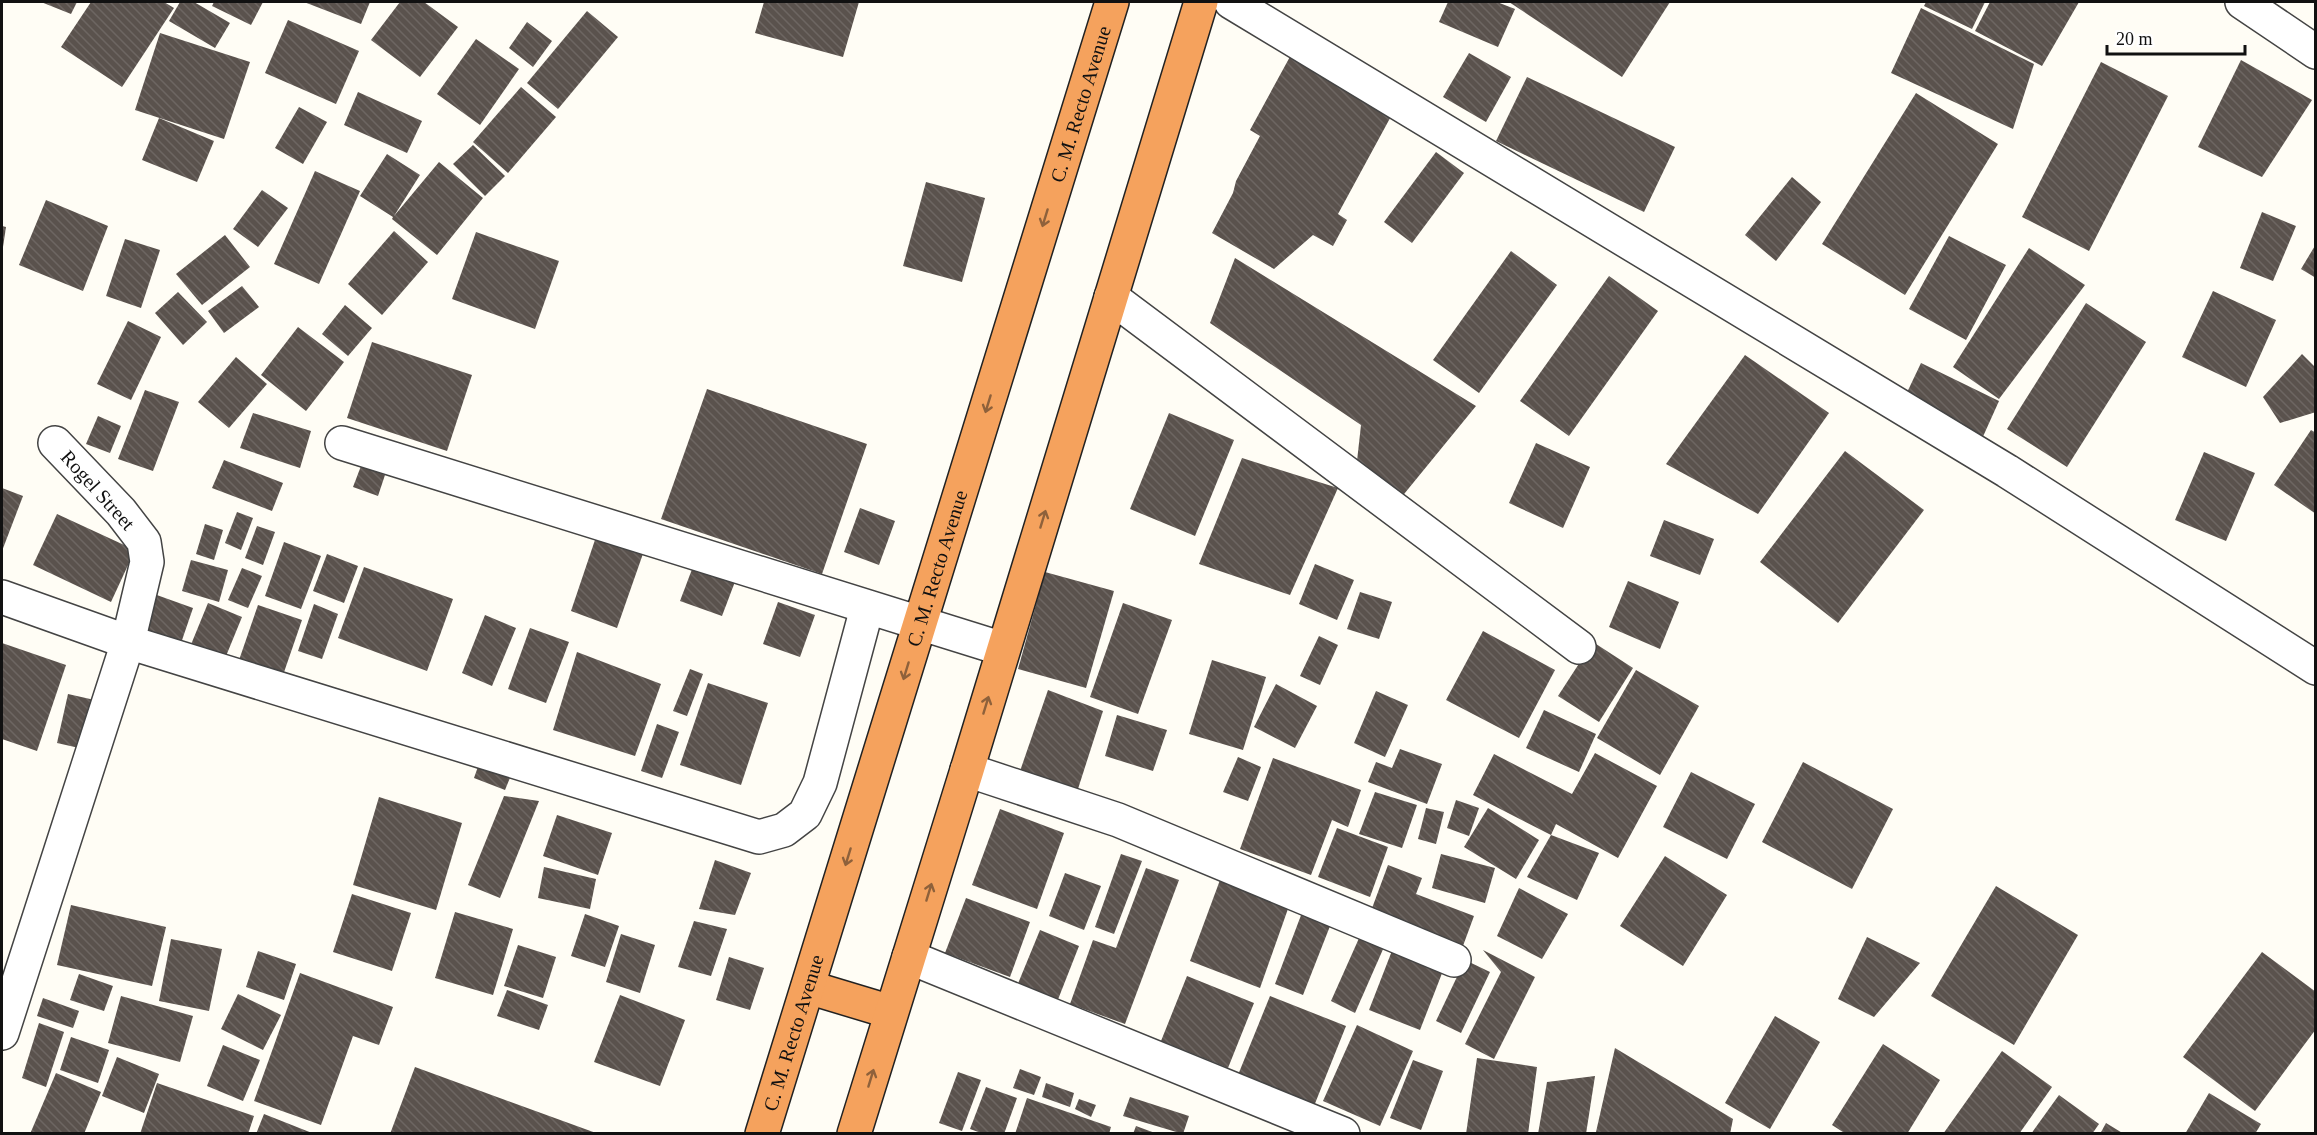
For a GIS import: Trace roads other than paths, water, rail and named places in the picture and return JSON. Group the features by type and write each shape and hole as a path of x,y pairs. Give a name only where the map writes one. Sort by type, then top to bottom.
{"highway":[{"name":"C. M. Recto Avenue","path":"762,1134 1112,2"},
{"path":"854,1134 1201,2"},
{"path":"808,987 891,1012"}],"street":[{"path":"1231,2 2007,471 2316,668"},
{"path":"2242,2 2316,52"},
{"path":"1111,297 1579,647"},
{"name":"Rogel Street","path":"2,1033 128,642 147,561 144,542 121,512 55,443"},
{"path":"342,443 1003,650"},
{"path":"2,597 128,642 759,837 784,830 805,814 815,794 820,783 867,608"},
{"path":"967,770 1118,820 1454,960"},
{"path":"909,957 1343,1134"}]}
